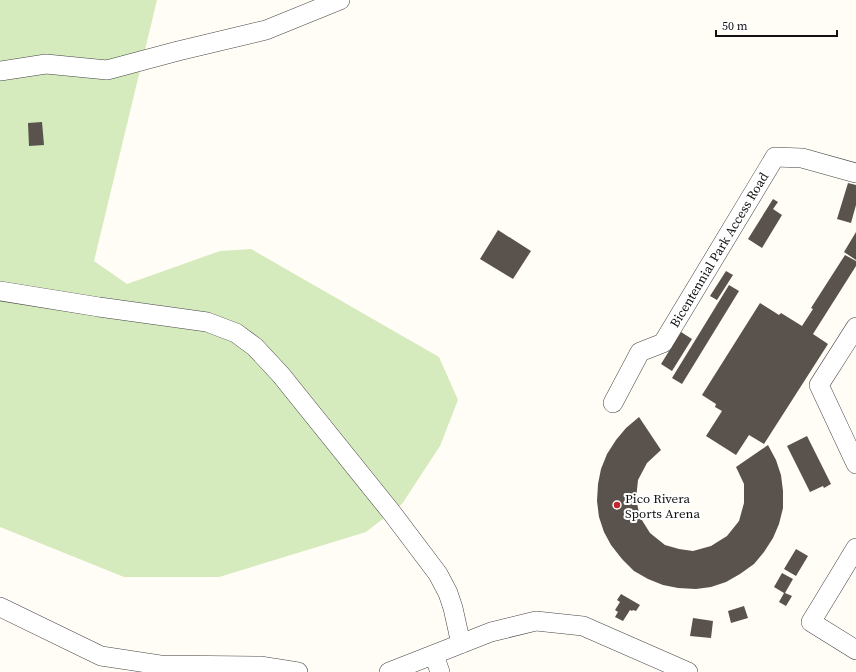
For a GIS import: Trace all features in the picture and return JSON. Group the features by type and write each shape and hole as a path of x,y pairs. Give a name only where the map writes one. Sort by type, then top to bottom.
{"street":[{"path":"0,71 46,64 107,70 266,30 340,0"},
{"name":"Bicentennial Park Access Road","path":"613,403 640,352 663,343 775,157 802,158 856,173"},
{"path":"0,291 99,307 208,322 236,333 255,347 281,374 392,513 438,574 448,593 453,608 461,644"},
{"path":"856,327 819,384 856,464"},
{"path":"856,548 811,622 856,650"},
{"path":"0,607 101,656 159,669 260,666 292,672"},
{"path":"389,672 437,664 461,644 491,632 536,621 583,626 688,672"}],"green space":[{"path":"0,0 157,0 94,261 127,284 220,251 251,249 439,357 458,400 440,446 402,504 366,532 219,577 124,577 0,527"}],"building":[{"path":"42,122 44,145 29,146 28,123"},
{"path":"848,183 856,185 856,205 851,223 837,219"},
{"path":"773,199 778,202 773,209 782,215 762,248 748,239"},
{"path":"498,230 531,251 513,279 480,259"},
{"path":"856,232 856,260 844,252"},
{"path":"845,255 856,261 856,266 813,334 828,344 764,444 749,435 736,455 706,436 722,411 715,407 716,404 702,395 760,303 779,315 781,313 802,326 813,309 811,308"},
{"path":"726,271 733,275 717,300 710,296"},
{"path":"729,285 739,291 682,384 672,378"},
{"path":"681,332 692,339 672,371 661,364"},
{"name":"Pico Rivera Sports Arena","path":"639,417 661,450 647,463 638,480 636,499 640,517 650,533 665,545 679,549 693,551 711,546 727,536 739,521 744,503 744,484 736,467 768,445 776,460 781,475 783,508 779,524 773,538 764,552 754,564 740,574 726,582 711,587 696,589 663,585 634,571 611,545 604,532 599,517 597,501 601,469 607,454 616,440 626,428"},
{"path":"807,436 831,484 824,488 823,486 810,492 787,446"},
{"path":"796,549 808,556 796,576 784,569"},
{"path":"782,573 793,579 785,593 792,596 786,606 779,602 784,593 774,587"},
{"path":"621,594 640,605 636,611 630,610 623,621 615,617 618,612 615,610 620,602 617,600"},
{"path":"744,606 748,618 731,623 728,611"},
{"path":"693,618 713,621 711,638 690,636"}],"place":[{"name":"Pico Rivera Sports Arena","path":"617,505"}]}
